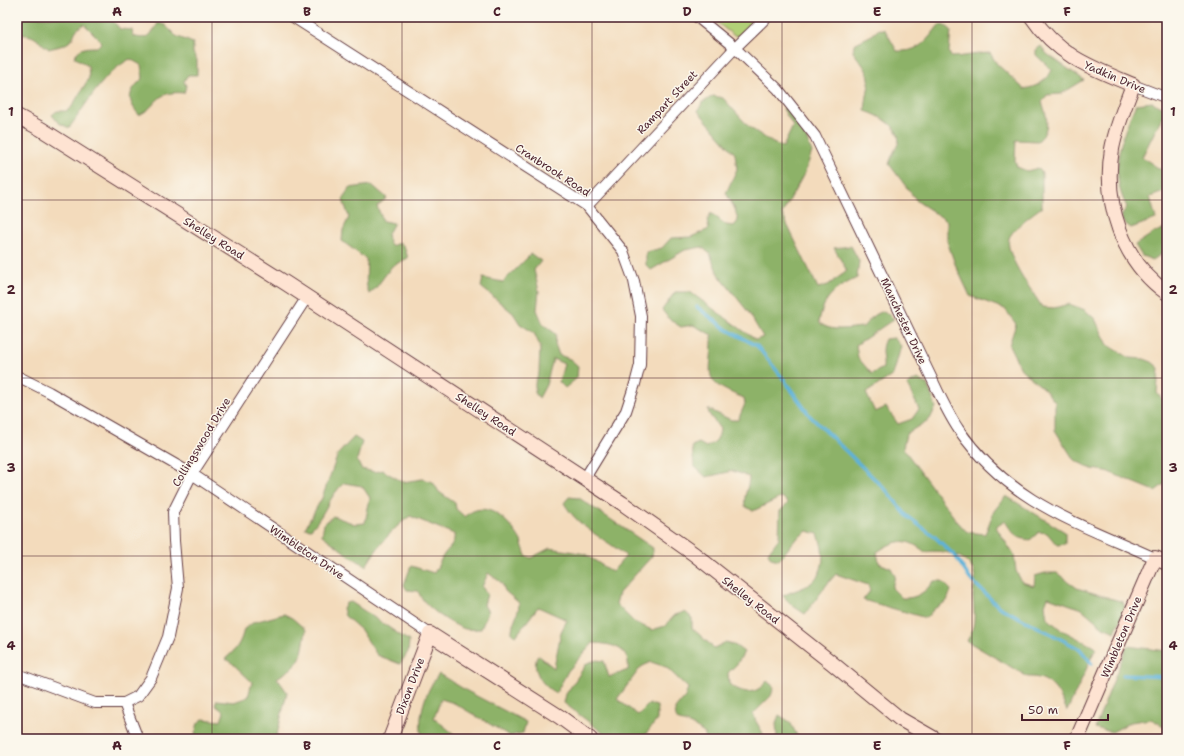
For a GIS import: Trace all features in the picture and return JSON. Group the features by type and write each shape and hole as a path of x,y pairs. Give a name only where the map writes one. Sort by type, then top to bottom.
{"street":[{"name":"Cranbrook Road","path":"293,17 587,206 623,251 634,281 641,316 640,365 626,411 585,478"},
{"name":"Manchester Drive","path":"697,17 735,48 778,89 815,136 934,384 950,415 970,444 1006,481 1045,508 1161,560"},
{"name":"Rampart Street","path":"587,206 735,48 767,17"},
{"name":"Yadkin Drive","path":"1032,17 1056,44 1075,59 1097,71 1167,98"},
{"path":"1133,85 1112,148 1110,189 1116,220 1128,249 1147,276 1167,293"},
{"name":"Shelley Road","path":"17,116 164,206 307,297 585,478 669,535 832,663 900,719 935,739"},
{"name":"Collingswood Drive","path":"124,703 138,696 150,678 168,637 178,588 173,512 192,474 307,297"},
{"name":"Wimbleton Drive","path":"17,376 49,392 192,474 430,634 560,717 590,739"},
{"name":"Wimbleton Drive","path":"1077,739 1161,560"},
{"name":"Dixon Drive","path":"390,739 430,634"},
{"path":"17,674 95,702 124,703 138,739"}],"green space":[{"path":"17,17 113,17 113,21 120,29 132,30 133,36 142,38 151,34 158,23 165,25 176,36 193,43 193,53 197,60 197,75 188,75 184,81 186,86 184,93 174,93 162,96 139,115 132,104 130,96 134,87 143,78 141,65 130,59 112,72 96,90 69,128 59,123 52,115 57,111 66,111 71,108 89,78 88,66 74,57 81,49 97,47 102,42 84,24 77,29 72,39 68,43 49,49 32,36 17,35"},
{"path":"710,17 760,17 738,36 733,35"},
{"path":"939,25 946,26 951,30 949,52 951,57 990,53 997,64 1024,89 1033,87 1040,83 1047,78 1052,70 1036,55 1036,50 1041,46 1047,54 1084,80 1061,94 1047,95 1042,102 1047,122 1045,132 1038,141 1016,140 1015,160 1017,167 1027,171 1038,168 1042,173 1042,207 1017,228 1010,236 1008,243 1014,261 1042,307 1054,308 1069,304 1085,310 1095,319 1108,345 1130,358 1144,359 1152,362 1159,368 1157,393 1167,405 1167,482 1155,491 1106,471 1092,469 1074,460 1055,430 1055,402 1045,390 1021,369 1009,345 1016,324 1005,309 970,296 955,264 947,241 947,221 917,201 889,164 898,144 899,138 897,132 888,123 876,115 865,111 869,80 861,62 853,52 854,44 872,35 879,29 885,30 897,51 911,50 926,41"},
{"path":"713,96 723,98 749,127 773,143 783,147 793,126 783,109 786,106 800,123 812,152 805,172 782,214 818,288 828,285 847,271 834,248 851,246 859,261 857,278 831,294 821,313 819,322 829,328 834,329 863,327 874,315 884,311 894,319 856,345 858,358 872,374 883,368 882,350 885,339 894,338 901,346 893,375 866,393 875,412 886,407 898,424 912,419 919,409 907,385 917,379 927,384 936,407 930,419 906,434 903,448 956,520 967,532 985,534 994,511 1006,496 1065,532 1065,544 1057,545 1047,533 1039,532 1030,540 1021,538 1015,534 1005,521 996,527 1014,555 1016,571 1022,582 1034,586 1035,576 1045,573 1057,573 1077,588 1123,602 1125,609 1115,632 1103,627 1082,609 1048,597 1045,605 1047,618 1060,629 1096,648 1067,711 1061,698 1053,686 1048,682 1036,677 1028,677 967,641 974,624 973,596 975,577 973,569 969,563 963,559 948,553 932,551 925,552 907,542 896,542 890,544 877,552 879,563 891,568 895,576 892,588 902,598 920,594 934,581 942,581 951,590 947,601 934,609 926,618 863,600 870,591 868,585 836,574 805,614 793,606 783,596 809,585 820,572 823,553 818,534 807,531 795,540 779,560 771,558 768,553 779,538 780,511 788,503 782,497 753,511 745,506 749,477 733,471 706,477 694,466 692,446 699,443 706,447 714,442 719,435 720,429 709,414 708,409 731,420 738,420 745,404 744,398 729,392 713,381 710,368 712,335 693,325 681,327 670,320 662,310 675,292 690,292 756,340 763,337 749,313 718,274 710,254 702,247 685,250 651,270 646,265 646,252 662,248 671,238 691,237 709,229 707,221 711,213 726,225 734,226 738,221 735,209 726,193 737,169 735,154 698,111 702,103"},
{"path":"1152,102 1166,109 1142,157 1167,174 1167,191 1150,197 1156,219 1131,228 1122,221 1122,214 1127,207 1121,194 1118,181 1119,155 1126,129 1136,104"},
{"path":"372,185 387,198 377,206 383,221 394,223 387,235 391,246 399,243 404,246 408,258 392,266 375,289 369,294 367,285 366,259 342,241 343,230 349,217 343,200 349,188"},
{"path":"1167,228 1167,250 1153,260 1142,256 1135,245 1155,232"},
{"path":"531,254 541,261 534,270 539,291 537,310 543,324 556,334 555,344 559,355 570,359 578,366 577,378 565,388 559,382 564,364 553,359 546,385 539,398 535,393 535,383 539,373 540,346 534,333 520,324 513,313 481,287 483,278 503,282"},
{"path":"354,437 362,442 357,460 361,469 375,472 382,470 403,482 422,479 433,482 439,492 455,503 456,509 465,517 473,511 481,509 489,510 497,514 511,526 521,541 526,556 531,558 550,548 585,554 612,572 626,556 577,520 564,503 569,497 579,498 653,548 652,556 619,593 616,604 634,622 652,630 665,626 675,615 685,612 692,618 692,628 714,648 726,642 736,646 744,652 737,664 728,673 729,684 739,690 749,692 758,689 767,681 774,687 771,696 753,714 765,739 705,739 705,734 687,723 677,720 676,717 675,709 685,697 688,688 666,667 651,662 641,667 617,699 638,715 649,704 657,706 657,720 642,739 611,739 564,703 566,694 587,663 597,660 604,661 609,677 628,670 628,662 623,651 606,644 593,643 568,671 556,693 542,682 537,672 536,660 538,655 554,668 561,632 567,620 538,607 516,636 512,634 519,603 505,591 502,583 488,573 482,587 487,594 484,605 488,612 481,629 465,629 459,627 438,614 425,603 418,591 407,590 404,585 411,566 434,573 444,555 452,545 454,534 410,516 385,539 366,566 322,535 324,524 333,516 355,524 365,523 370,498 362,486 344,483 334,494 316,524 311,529 305,528 322,498 338,454"},
{"path":"351,602 409,641 408,652 400,664 377,655 361,630 345,616 343,608 346,603"},
{"path":"284,614 292,618 306,630 303,648 296,664 277,678 287,692 276,739 199,739 195,734 198,723 203,719 221,721 224,712 215,705 217,700 234,702 248,697 252,682 232,663 225,659 238,646 244,629 254,622"},
{"path":"1127,646 1167,651 1167,728 1151,719 1131,722 1112,732 1095,728"},
{"path":"439,674 467,691 526,722 523,733 510,736 454,703 441,699 434,718 460,739 417,739 422,736 421,720 427,695 434,680"},
{"path":"779,715 790,722 799,739 773,739 777,736 776,723"}],"waterway":[{"path":"697,307 726,329 757,346 782,377 810,416 887,491 907,516 935,537 956,557 970,579 999,607 1080,649 1092,664"},
{"path":"1123,675 1167,677"}]}
